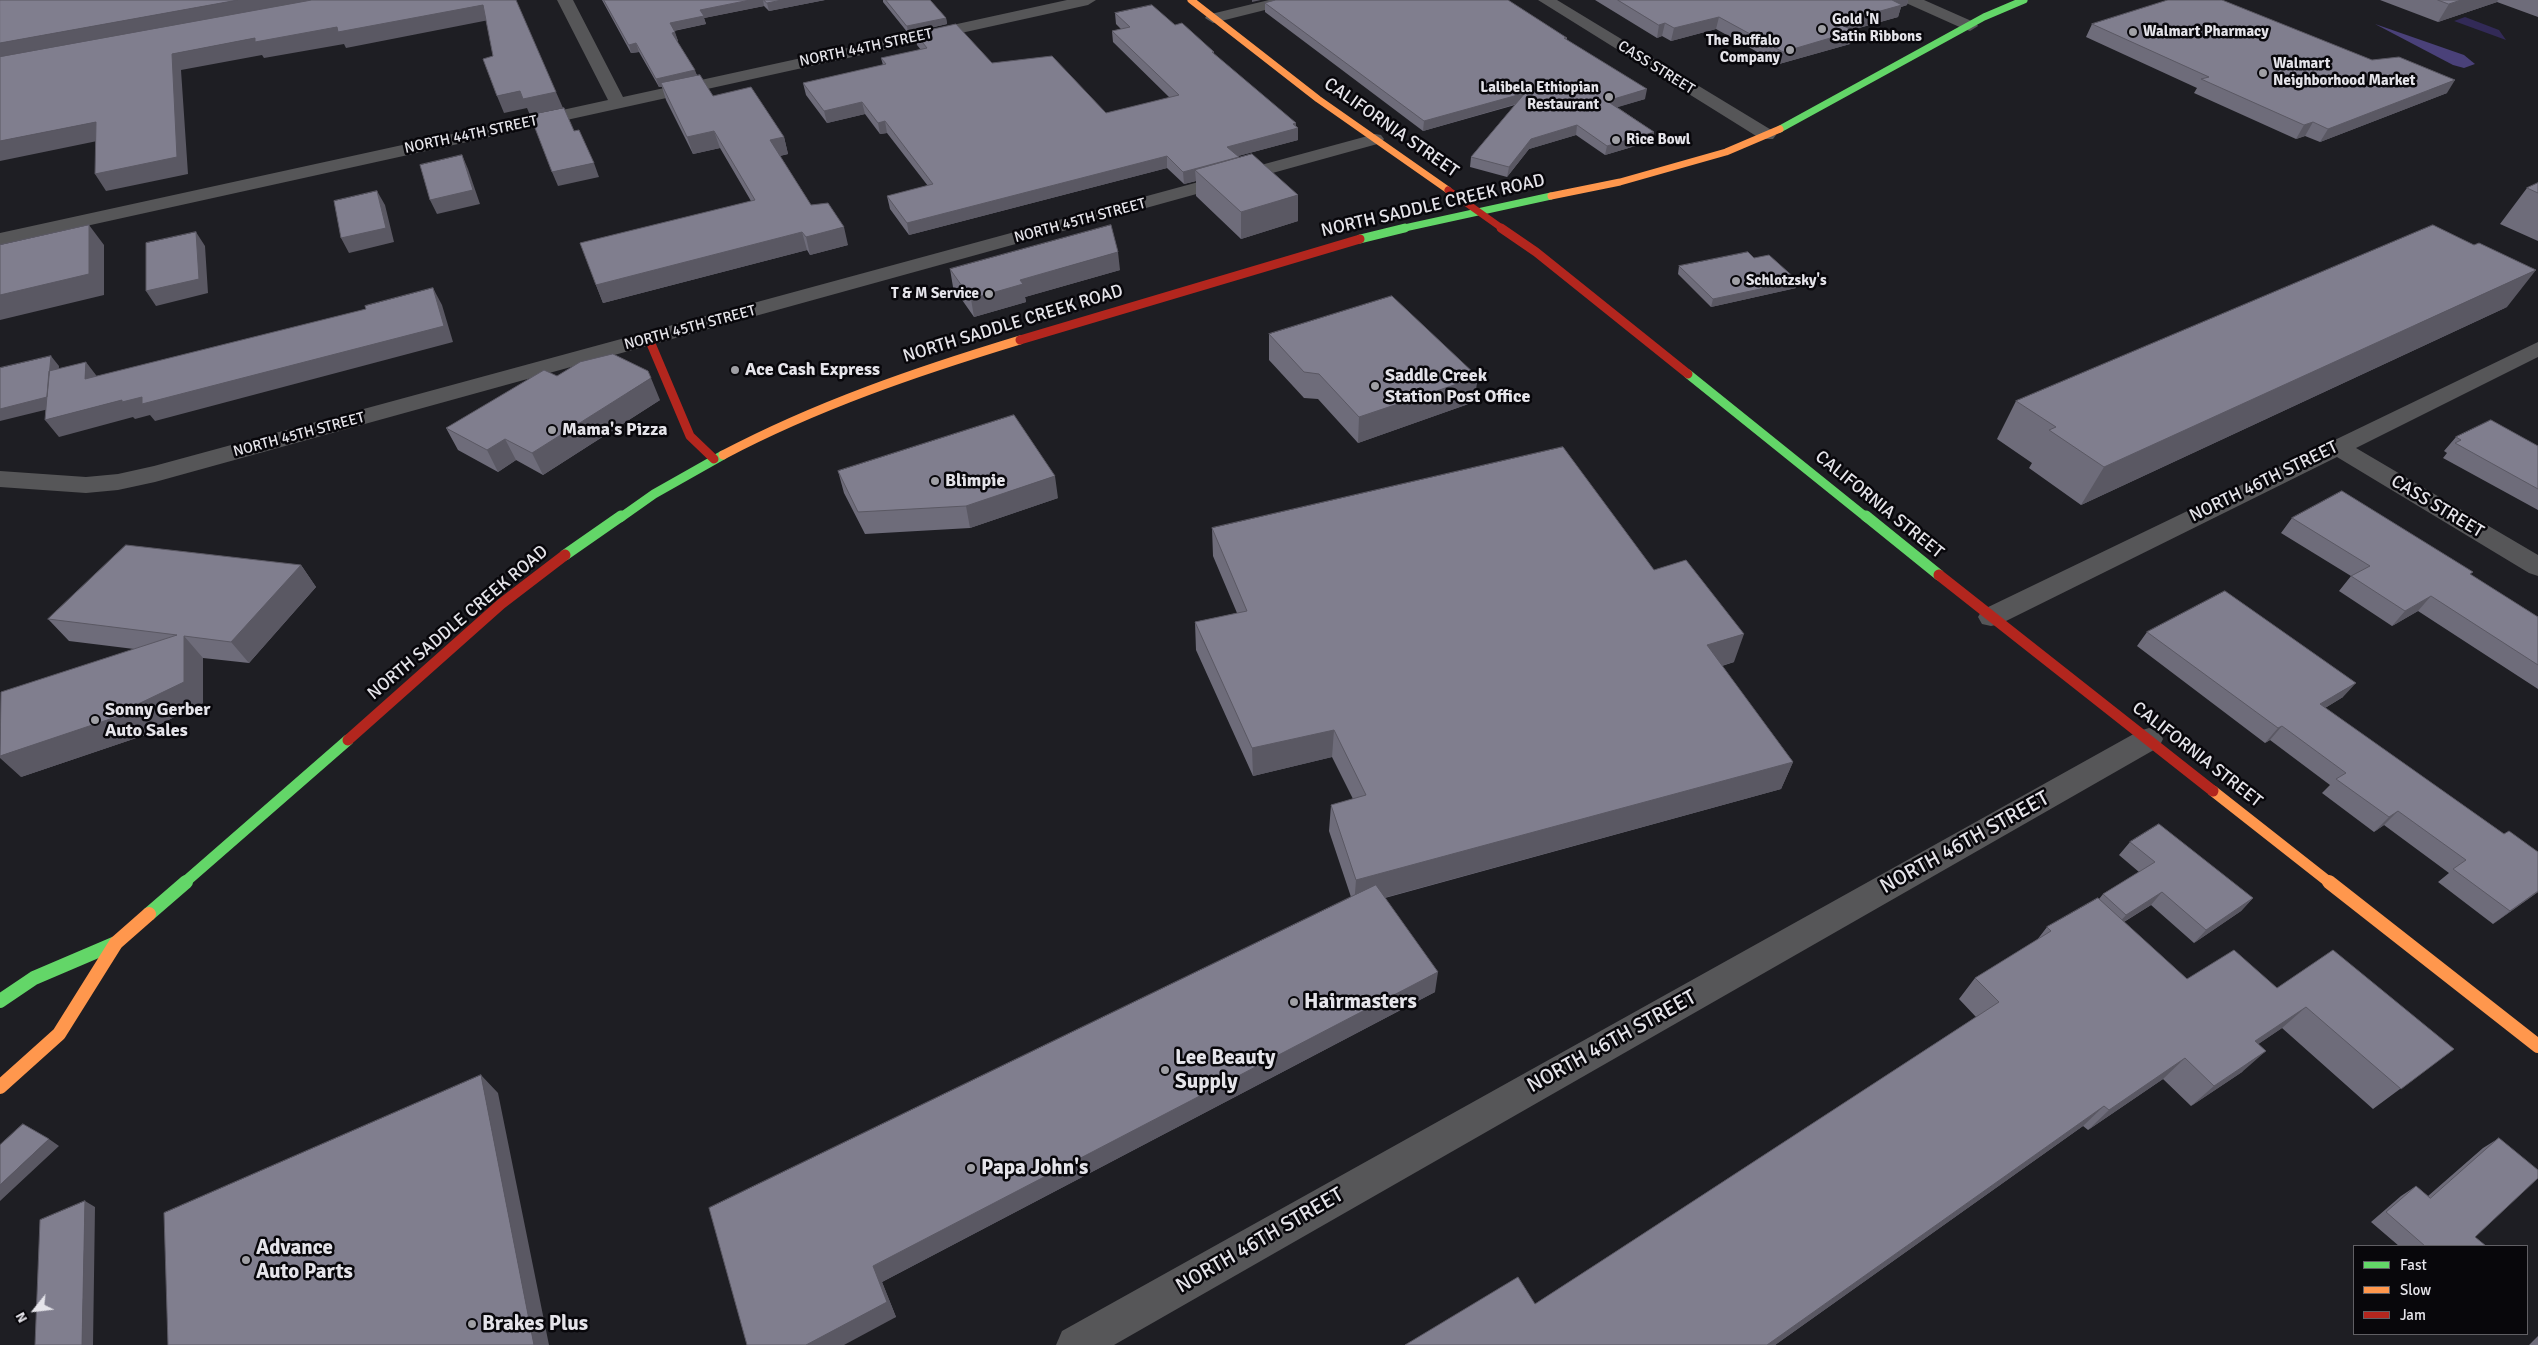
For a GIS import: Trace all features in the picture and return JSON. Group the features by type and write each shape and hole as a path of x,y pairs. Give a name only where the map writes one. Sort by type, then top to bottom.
{"main road":[{"name":"CALIFORNIA STREET","path":"1191,0 1290,78 1479,211 1577,284 1990,617 2149,739 2538,1046"},
{"name":"NORTH SADDLE CREEK ROAD","path":"0,1087 59,1034 116,943 266,814 501,604 614,520 714,459 815,410 937,364 1330,247 1407,226 1599,187 1664,171 1726,152 1824,108 1970,26 2024,0"},
{"path":"649,339 690,436 714,459"},
{"name":"NORTH SADDLE CREEK ROAD","path":"0,1001 34,978 116,943"},
{"path":"0,990 34,978"}],"street":[{"path":"565,0 618,103"},
{"name":"NORTH 44TH STREET","path":"0,239 1088,0"},
{"path":"1213,18 1288,0"},
{"name":"CASS STREET","path":"1546,0 1767,135"},
{"path":"1910,0 1970,26"},
{"name":"NORTH 45TH STREET","path":"0,480 86,485 118,482 146,476 1375,139"},
{"name":"NORTH 46TH STREET","path":"1990,617 2336,446 2538,349"},
{"name":"CASS STREET","path":"2336,446 2538,567"},
{"name":"NORTH 46TH STREET","path":"1076,1345 2149,739"}],"shaded area":[{"path":"2465,17 2499,30 2506,40 2454,21"},
{"path":"2375,24 2464,55 2475,64 2464,68 2453,65"}],"building":[{"path":"0,0 238,0 0,43"},
{"path":"312,0 516,0 556,92 523,99 520,91 497,96 483,59 493,56 483,5 338,32 337,27 255,42 255,38 172,54 177,157 95,174 96,122 0,141 0,57"},
{"path":"604,0 750,0 700,10 704,16 670,23 675,32 672,33 695,70 656,79 636,43 629,45"},
{"path":"764,0 782,0 767,3"},
{"path":"886,0 930,0 946,18 907,26"},
{"path":"1276,0 1508,0 1567,38 1564,38 1647,89 1607,101 1654,132 1607,146 1577,125 1531,139 1509,167 1471,157 1525,93 1424,121 1265,3"},
{"path":"1618,0 1892,0 1902,5 1837,23 1854,31 1783,52 1719,17 1674,28 1665,23 1659,25"},
{"name":"Walmart Neighborhood Market","path":"2168,0 2222,0 2372,60 2399,57 2455,80 2328,129 2313,122 2304,125 2201,79 2209,77 2092,24"},
{"path":"2438,0 2461,0 2449,4"},
{"path":"1152,5 1175,25 1182,23 1214,52 1212,52 1296,123 1293,124 1298,128 1227,147 1239,157 1183,172 1167,156 907,223 887,196 933,184 885,121 878,123 862,102 824,111 803,83 886,64 881,58 927,48 915,33 956,24 992,63 1052,56 1106,113 1179,95 1112,31 1130,27 1115,13"},
{"path":"700,75 713,96 751,87 784,137 770,140 811,205 828,203 844,227 806,237 802,232 596,285 580,243 755,200 714,131 687,137 661,83"},
{"path":"564,108 574,131 579,130 594,163 552,172 530,115"},
{"path":"1252,154 1298,195 1241,212 1195,170"},
{"path":"462,155 473,190 430,200 420,165"},
{"path":"2538,183 2538,193 2527,188"},
{"path":"377,191 386,228 341,238 334,201"},
{"path":"89,225 89,274 0,295 0,245"},
{"path":"1111,225 1118,252 1020,280 1023,284 971,299 950,269"},
{"path":"2433,225 2474,245 2479,243 2536,270 2104,467 2049,430 2056,427 2016,401"},
{"path":"196,232 199,279 146,291 146,243"},
{"name":"Schlotzsky's","path":"1748,252 1754,258 1769,255 1798,281 1713,299 1679,266"},
{"path":"433,288 444,326 142,404 142,397 122,402 122,400 45,420 49,371 86,362 85,379 366,309 365,306"},
{"name":"Saddle Creek Station Post Office","path":"1392,296 1478,377 1359,417 1319,374 1304,372 1269,334"},
{"path":"613,354 648,371 651,378 532,453 505,439 487,450 446,428 544,370 557,376 580,362"},
{"path":"51,356 47,397 0,409 0,368"},
{"path":"1014,415 1055,476 966,506 858,512 838,471"},
{"path":"2491,420 2538,446 2538,489 2455,443 2461,440 2456,437"},
{"path":"1563,447 1654,570 1686,560 1744,634 1707,645 1793,762 1356,880 1331,805 1366,795 1334,730 1252,748 1195,622 1247,611 1212,528"},
{"path":"2342,491 2473,572 2470,574 2538,617 2538,665 2431,596 2405,611 2351,576 2370,566 2292,518"},
{"path":"126,545 301,565 231,642 184,636 184,682 134,706 134,711 0,756 1,692 177,635 48,619"},
{"path":"2225,591 2356,683 2320,704 2504,834 2509,831 2538,852 2538,891 2510,911 2453,869 2466,860 2398,811 2389,817 2336,779 2346,773 2282,726 2278,728 2147,632"},
{"path":"2159,824 2253,898 2206,930 2162,892 2126,915 2103,894 2155,862 2130,842"},
{"path":"1376,885 1438,972 873,1266 887,1302 806,1345 747,1345 709,1208"},
{"path":"2098,898 2187,979 2234,950 2277,988 2333,950 2454,1049 2401,1089 2306,1007 2255,1041 2266,1051 2214,1086 2185,1058 2109,1110 2104,1106 1767,1345 1405,1345 1518,1277 1535,1304 1999,1002 1975,978 2051,931 2047,927"},
{"path":"481,1075 534,1345 168,1345 164,1213"},
{"path":"23,1124 49,1139 0,1185 0,1145"},
{"path":"2499,1138 2538,1170 2538,1178 2475,1237 2485,1245 2424,1245 2386,1212 2416,1186 2430,1198"},
{"path":"85,1201 82,1345 35,1345 40,1220"}],"traffic: fast":[{"path":"1780,129 1798,121 1984,17 2024,0"},
{"path":"1360,239 1442,218 1551,196"},
{"path":"1688,374 1939,575"},
{"path":"565,555 654,494 723,455"},
{"path":"149,914 348,740"},
{"path":"0,1001 34,978 116,943"}],"traffic: slow":[{"path":"1191,0 1318,99 1448,190"},
{"path":"1551,196 1620,182 1726,152 1780,129"},
{"path":"723,455 793,420 868,389 1020,340"},
{"path":"2213,791 2538,1046"},
{"path":"0,1087 59,1034 116,943 149,914"}],"traffic: jam":[{"path":"1448,190 1536,252 1688,374"},
{"path":"1020,340 1360,239"},
{"path":"649,339 690,436 714,459"},
{"path":"348,740 501,604 565,555"},
{"path":"1939,575 2213,791"}],"place":[{"name":"Gold 'N Satin Ribbons","path":"1822,29"},
{"name":"Walmart Pharmacy","path":"2133,32"},
{"name":"The Buffalo Company","path":"1790,50"},
{"name":"Walmart Neighborhood Market","path":"2263,73"},
{"name":"Lalibela Ethiopian Restaurant","path":"1609,97"},
{"name":"Rice Bowl","path":"1616,140"},
{"name":"Schlotzsky's","path":"1736,281"},
{"name":"T & M Service","path":"989,294"},
{"name":"Ace Cash Express","path":"735,370"},
{"name":"Saddle Creek Station Post Office","path":"1375,386"},
{"name":"Mama's Pizza","path":"552,430"},
{"name":"Blimpie","path":"935,481"},
{"name":"Sonny Gerber Auto Sales","path":"95,720"},
{"name":"Hairmasters","path":"1294,1002"},
{"name":"Lee Beauty Supply","path":"1165,1070"},
{"name":"Papa John's","path":"971,1168"},
{"name":"Advance Auto Parts","path":"246,1260"},
{"name":"Brakes Plus","path":"472,1324"}]}
